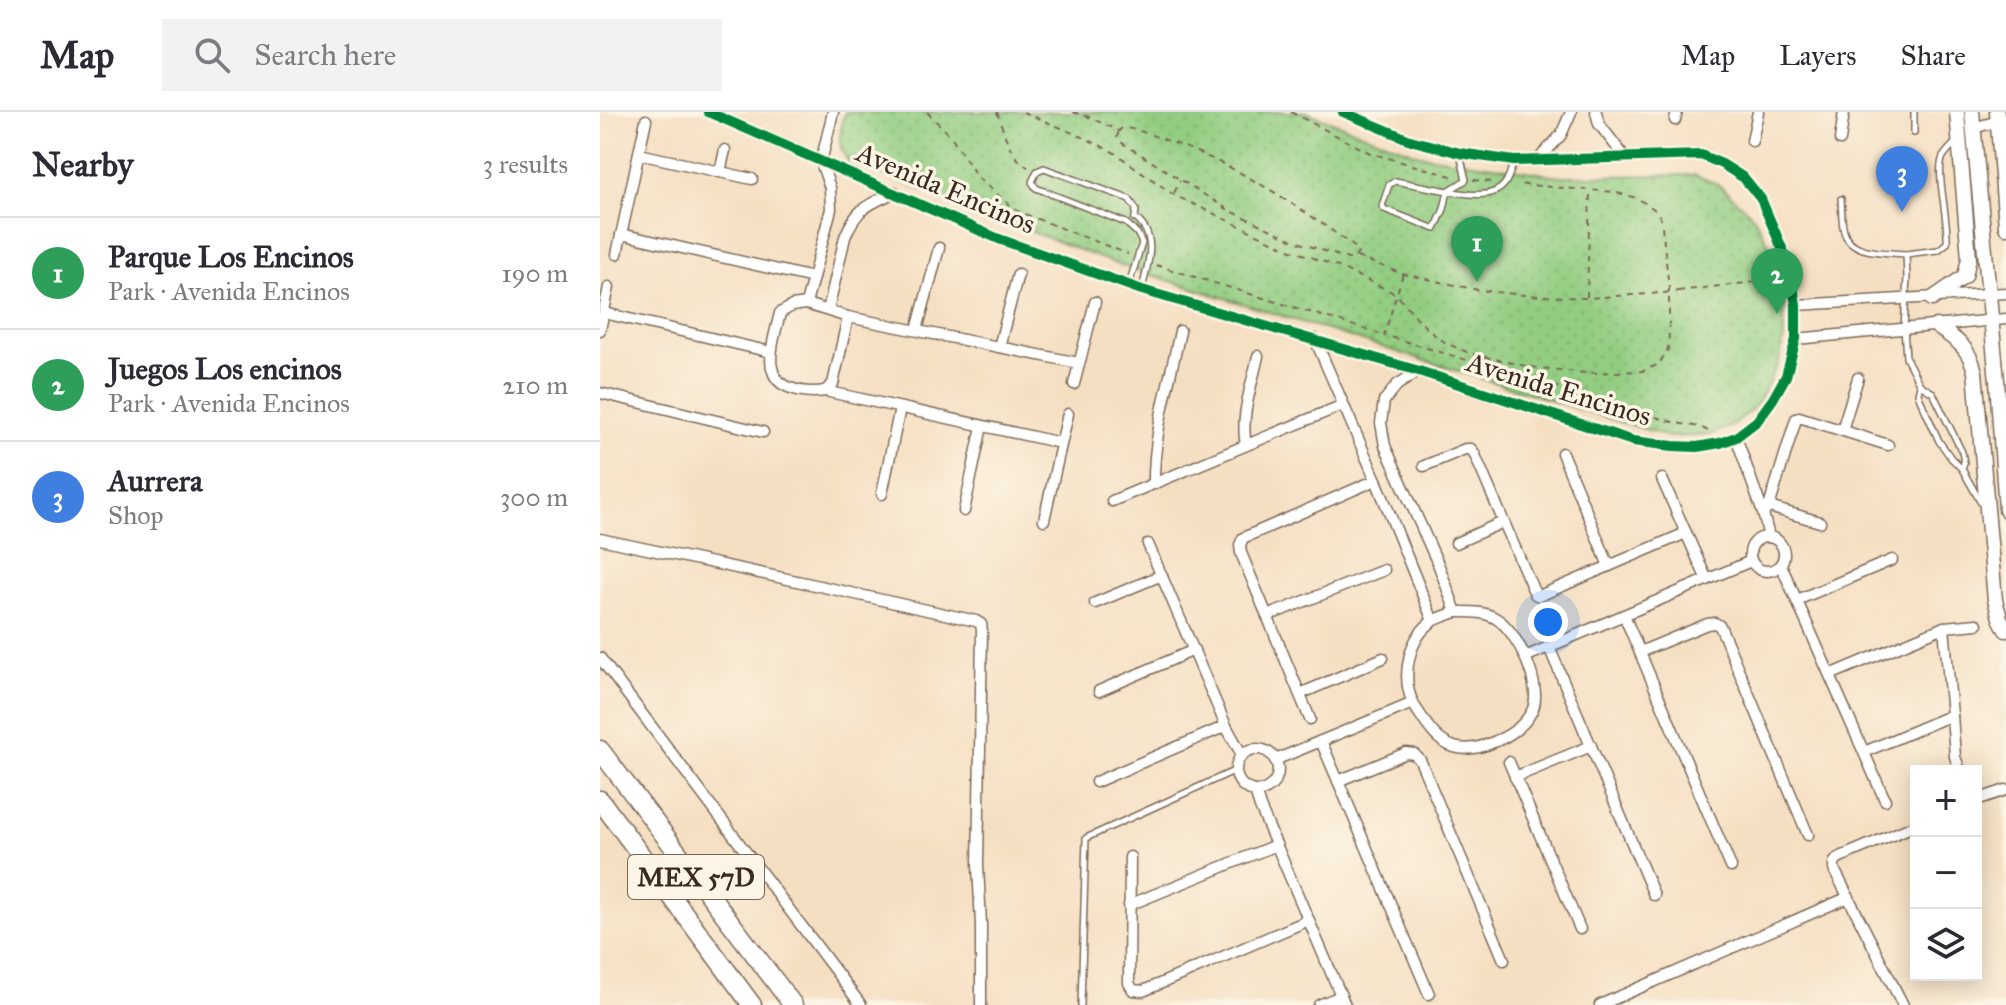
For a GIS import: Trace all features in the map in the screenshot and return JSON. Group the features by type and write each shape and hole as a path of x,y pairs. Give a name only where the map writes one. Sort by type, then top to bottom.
{"highway":[{"name":"MEX 57D","path":"600,750 793,1005"},
{"name":"MEX 57D","path":"600,800 752,1005"}],"main road":[{"path":"1932,299 1965,276 1969,258 1957,112"},
{"path":"1972,112 1989,295 1998,320 1997,381 2006,510"},
{"path":"2001,118 2006,227"},
{"path":"1936,326 1959,342 1971,356 1975,372 1995,600 2006,630"}],"street":[{"name":"Avenida Encinos","path":"708,112 999,239 1142,290 1315,339 1633,441 1697,447 1720,443 1736,437 1757,421 1773,399 1786,376 1796,339 1796,305 1782,246 1761,199 1744,178 1701,155 1514,161 1460,153 1410,140 1343,112"},
{"path":"806,304 831,209 832,198 821,162 833,112"},
{"path":"1537,161 1561,135 1571,112"},
{"path":"1596,112 1599,124 1624,156"},
{"path":"1752,141 1758,112"},
{"path":"1840,140 1844,112"},
{"path":"1973,128 2001,118"},
{"path":"617,254 646,120"},
{"path":"720,172 725,150"},
{"path":"639,154 752,179"},
{"path":"828,310 849,227 858,212 867,205 895,192"},
{"path":"621,234 813,278"},
{"path":"917,330 939,248"},
{"path":"999,347 1018,274"},
{"path":"600,330 609,287"},
{"path":"1796,305 2006,293"},
{"path":"1074,384 1095,302"},
{"path":"1061,443 825,391 804,392 779,383 771,370 771,352 780,313 792,306 806,304 848,317 1079,363"},
{"path":"604,313 771,352"},
{"path":"825,391 833,384 848,317"},
{"path":"1796,339 1998,320"},
{"path":"1154,484 1153,462 1157,438 1180,331"},
{"path":"1315,339 1433,621"},
{"path":"1246,445 1243,431 1245,413 1258,356"},
{"path":"1419,371 1397,385 1384,401 1381,423 1385,446 1439,566 1456,612"},
{"path":"1842,430 1858,378"},
{"path":"600,393 763,432"},
{"path":"1112,501 1343,405"},
{"path":"882,494 900,408"},
{"path":"1044,520 1068,414"},
{"path":"1766,510 1799,417 1888,445"},
{"path":"964,511 982,426"},
{"path":"1736,437 1766,510 1769,537"},
{"path":"1424,466 1471,449 1535,594 1545,594 1686,533"},
{"path":"1562,453 1609,566"},
{"path":"1662,479 1707,580"},
{"path":"1310,719 1240,545 1243,538 1376,480"},
{"path":"1766,510 1820,522"},
{"path":"1456,543 1503,522"},
{"path":"1763,537 1769,537 1778,540 1784,549 1784,560 1772,570 1763,570 1754,565 1750,555 1753,544 1763,537"},
{"path":"600,539 792,579 981,624 978,866 981,1005"},
{"path":"1148,544 1226,726 1242,755"},
{"path":"1797,600 1892,560"},
{"path":"1525,657 1751,561"},
{"path":"1781,565 1885,800"},
{"path":"1267,616 1384,570"},
{"path":"1095,603 1162,575"},
{"path":"1456,612 1478,612 1498,620 1511,632 1525,657 1536,690 1530,715 1513,733 1477,748 1455,747 1435,736 1413,703 1407,680 1409,658 1418,637 1433,621 1456,612"},
{"path":"1624,615 1731,867"},
{"path":"1640,652 1707,624 1720,626 1808,835"},
{"path":"1830,675 1944,627 1977,624"},
{"path":"1944,627 1958,765"},
{"path":"1549,647 1654,895"},
{"path":"1099,691 1194,650"},
{"path":"600,658 861,1005"},
{"path":"1300,694 1383,658"},
{"path":"1275,760 1413,703"},
{"path":"1864,752 1952,715"},
{"path":"1096,782 1226,726"},
{"path":"1321,741 1429,994"},
{"path":"1515,777 1591,746"},
{"path":"1260,749 1275,760 1277,778 1264,790 1245,788 1238,780 1238,762 1242,755 1251,750 1260,749"},
{"path":"1338,781 1406,753 1414,754 1420,760 1504,960"},
{"path":"1509,762 1580,929"},
{"path":"1982,798 2006,790"},
{"path":"1255,791 1343,1000 1319,1005"},
{"path":"1903,1005 1834,869 1834,863 1838,858 1910,828"},
{"path":"1129,905 1276,845"},
{"path":"1130,857 1129,983 1133,990 1143,991 1309,920"},
{"path":"1600,1005 1849,897"}],"lane":[{"path":"1914,112 1914,133"},
{"path":"1841,199 1844,233 1850,243 1864,250 1906,254 1938,250 1947,243 1948,230 1939,169 1942,159 1959,138"},
{"path":"1460,153 1466,180 1448,191 1435,229 1384,209 1382,206 1389,185 1395,181 1448,191 1491,193 1506,183 1514,161"},
{"path":"1128,285 1142,243 1137,233 1126,223 1036,188 1032,182 1037,171 1044,168 1129,199 1136,209 1135,218"},
{"path":"1126,223 1135,218"},
{"path":"1135,218 1144,225 1149,236 1142,290"},
{"path":"1906,254 1906,358 1920,385 1933,393 1962,452 1962,469"},
{"path":"1920,385 1919,396 1939,441 1962,469 1988,516"},
{"path":"1081,1005 1086,838 1236,770"}],"path":[{"path":"927,112 951,136 977,177 1017,211 1137,258"},
{"path":"997,112 1010,149 1019,162 1037,171"},
{"path":"1023,112 1115,153 1174,195 1289,249 1341,268 1396,294 1428,330 1446,343 1469,353 1530,367 1587,373 1643,371 1659,364 1668,349 1669,288 1660,217 1654,209 1637,198 1613,192 1466,180 1425,170 1370,153 1291,112"},
{"path":"1073,112 1119,131"},
{"path":"1131,128 1143,132 1250,177 1309,213 1356,248 1358,253 1354,259 1348,259 1295,241 1227,209 1180,180 1119,141 1119,131 1131,128"},
{"path":"1174,195 1180,180"},
{"path":"1587,298 1590,191"},
{"path":"1356,256 1403,274 1478,290 1524,295 1587,298 1663,293 1792,278"},
{"path":"1148,262 1676,423 1700,427 1712,432 1720,443"},
{"path":"1384,335 1403,274"}],"green space":[{"path":"845,112 1306,112 1420,155 1559,176 1694,175 1718,184 1754,217 1778,262 1784,300 1784,338 1778,364 1758,403 1736,424 1709,435 1669,437 1116,264 849,162 840,144"}],"cycle path":[{"path":"708,112 999,239 1142,290 1419,371 1633,441 1697,447 1720,443 1736,437 1757,421 1773,399 1786,376 1796,339 1796,305 1790,267 1761,199 1744,178 1701,155 1514,161 1460,153 1410,140 1343,112"}],"place":[{"name":"Aurrera","path":"1902,212"},
{"name":"Parque Los Encinos","path":"1477,282"},
{"name":"Juegos Los encinos","path":"1777,314"}]}
